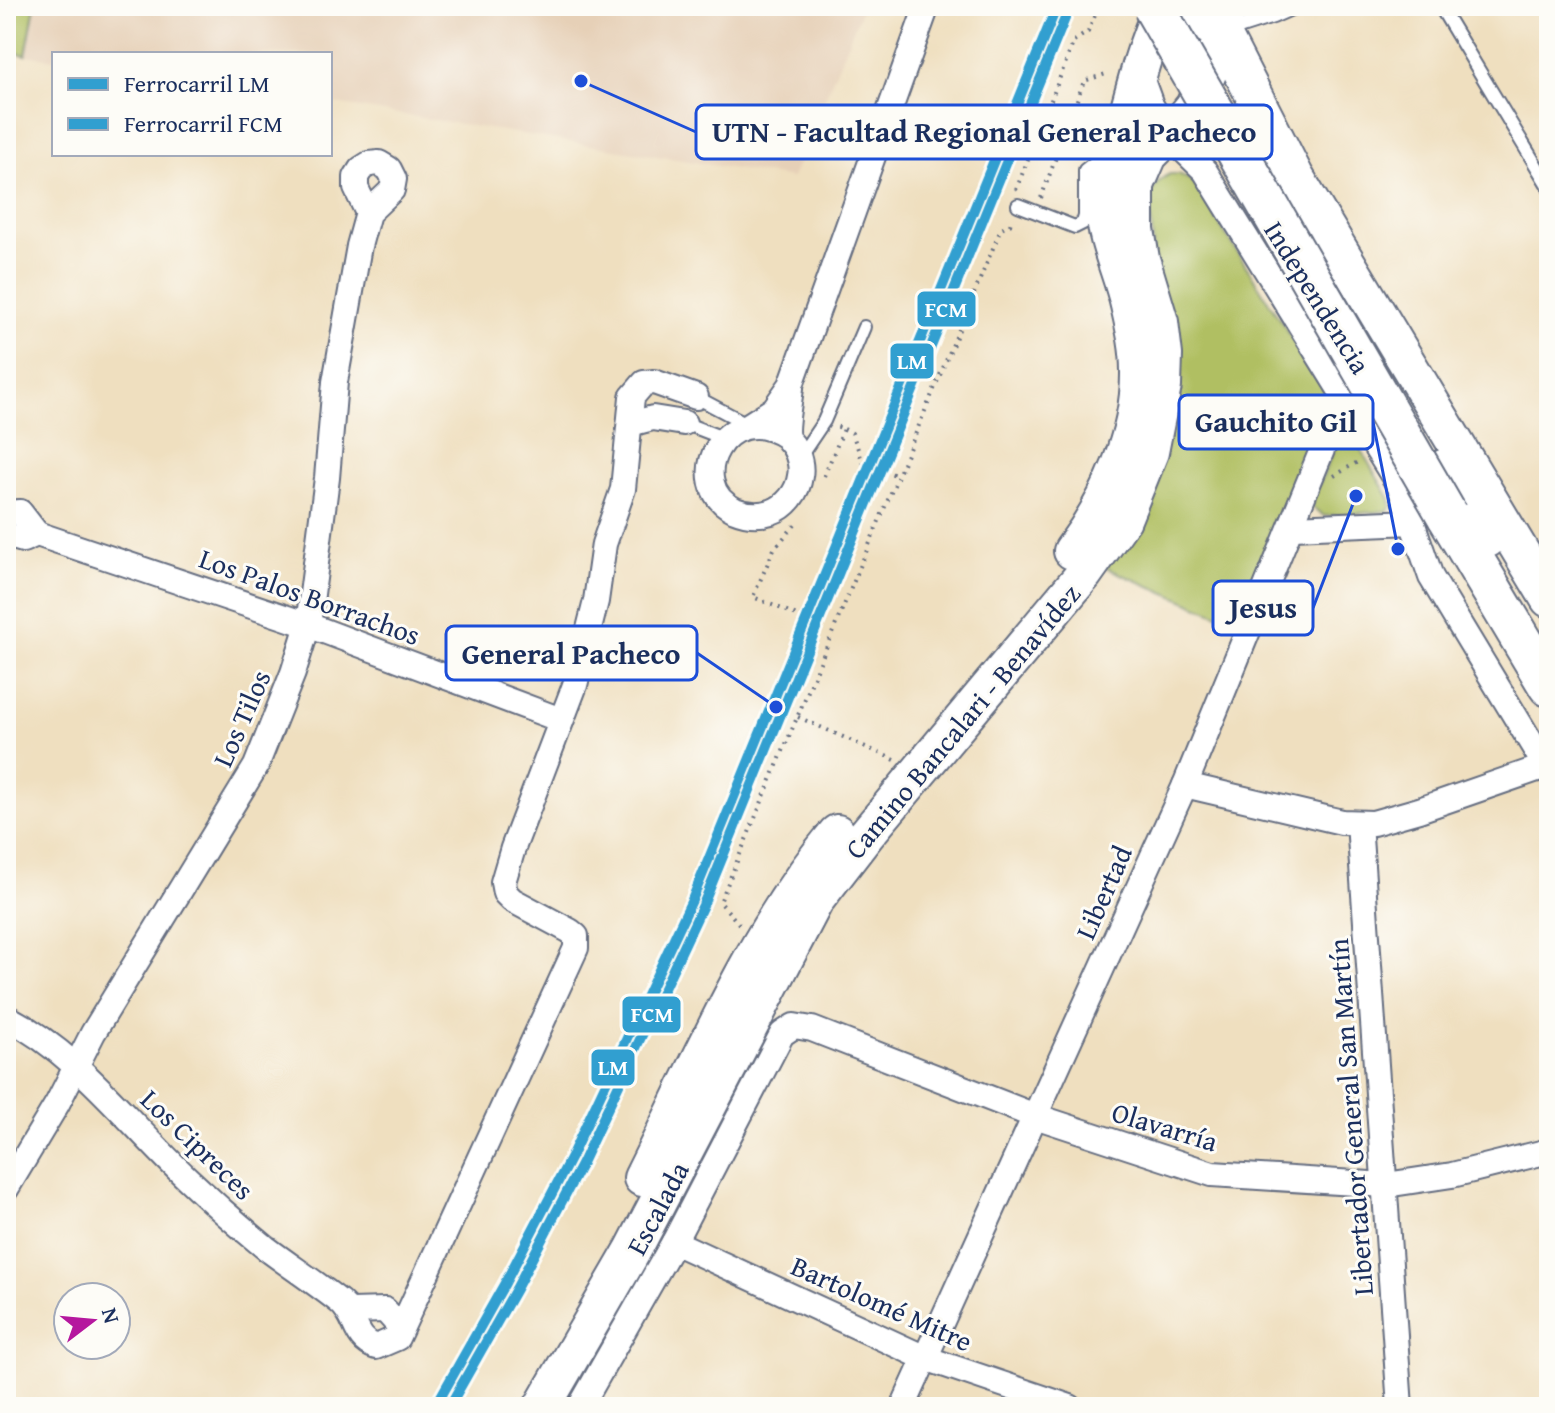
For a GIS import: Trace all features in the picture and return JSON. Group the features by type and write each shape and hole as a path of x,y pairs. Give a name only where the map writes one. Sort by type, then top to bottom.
{"main road":[{"path":"1153,6 1430,518 1549,686"},
{"name":"Camino Bancalari - Benavídez","path":"516,1407 607,1249 759,947 786,901 811,864 1075,546 1097,513 1124,453 1139,373 1137,339 1104,208 1140,68 1163,6"},
{"path":"1173,6 1225,20 1295,176 1549,599"},
{"path":"1180,6 1446,469 1549,639"},
{"name":"Camino Bancalari - Benavídez","path":"542,1407 633,1250 815,901 866,835 1084,574 1123,519 1150,452 1163,386 1164,355 1160,322 1136,230 1136,185 1149,155 1194,106 1225,20"}],"street":[{"path":"787,437 791,385 927,6"},
{"name":"Independencia","path":"1140,68 1151,105 1169,136 1205,171 1400,487 1430,518 1431,577 1547,769"},
{"name":"Los Tilos","path":"6,1189 93,1033 256,766 293,673 308,625 327,478 335,382 359,246 368,213"},
{"path":"352,1311 385,1310 401,1328 576,948 576,936 512,900 505,893 503,882 575,685 586,644 604,544 623,489 632,397 644,383 654,382 696,397"},
{"path":"749,425 774,409 791,385"},
{"name":"Libertad","path":"903,1407 1185,785 1344,396"},
{"path":"630,424 653,418 684,423"},
{"path":"749,425 763,425 787,437 799,458 801,474 797,489 788,502 775,511 760,515 744,514 718,496 712,482 714,451 723,438 735,429 749,425"},
{"name":"Los Palos Borrachos","path":"6,513 20,512 37,534 308,625 561,720"},
{"path":"1293,527 1430,518"},
{"name":"Los Palos Borrachos","path":"6,535 23,540 37,534"},
{"path":"1185,785 1342,822 1373,823 1547,769"},
{"name":"Libertador General San Martín","path":"1359,823 1400,1407"},
{"name":"Los Cipreces","path":"6,1017 77,1065 157,1149 235,1222 352,1311 366,1343 376,1347 397,1338 401,1328"},
{"name":"Olavarría","path":"782,1034 794,1026 812,1029 1035,1116 1212,1174 1386,1185 1452,1175 1549,1151"},
{"name":"Escalada","path":"580,1407 674,1242 782,1034"},
{"name":"Bartolomé Mitre","path":"674,1242 925,1358 1070,1407"}],"lane":[{"path":"1225,20 1273,17 1298,6"},
{"path":"1440,6 1549,187"},
{"path":"1015,203 1075,227 1083,223 1085,216 1085,170 1094,163 1113,164"},
{"path":"799,458 824,421 864,327"},
{"path":"696,397 749,425"},
{"path":"684,423 723,438"}],"path":[{"path":"1001,229 1010,225 1015,203 1074,41 1088,32 1099,6"},
{"path":"1036,212 1084,81 1140,68"},
{"path":"759,947 720,902 1006,215"},
{"path":"844,429 852,433 864,465 899,476"},
{"path":"1329,480 1377,450"},
{"path":"798,717 898,761"}],"shaded area":[{"path":"35,6 863,6 792,178 332,103 332,52 52,52 52,59 26,55"}],"green space":[{"path":"6,6 35,6 26,55 6,51"},
{"path":"1170,174 1179,174 1192,181 1323,387 1328,410 1240,624 1104,567 1152,256 1151,198 1160,181"},
{"path":"1345,435 1355,440 1390,499 1391,507 1387,511 1324,516 1312,507 1339,437"}],"rail line":[{"name":"LM","path":"435,1407 571,1157 692,900 1057,6"},
{"name":"FCM","path":"449,1407 582,1163 703,905 1068,11"}],"place":[{"name":"UTN - Facultad Regional General Pacheco","path":"581,81"},
{"name":"Jesus","path":"1356,496"},
{"name":"Gauchito Gil","path":"1398,549"},
{"name":"General Pacheco","path":"776,707"}]}
